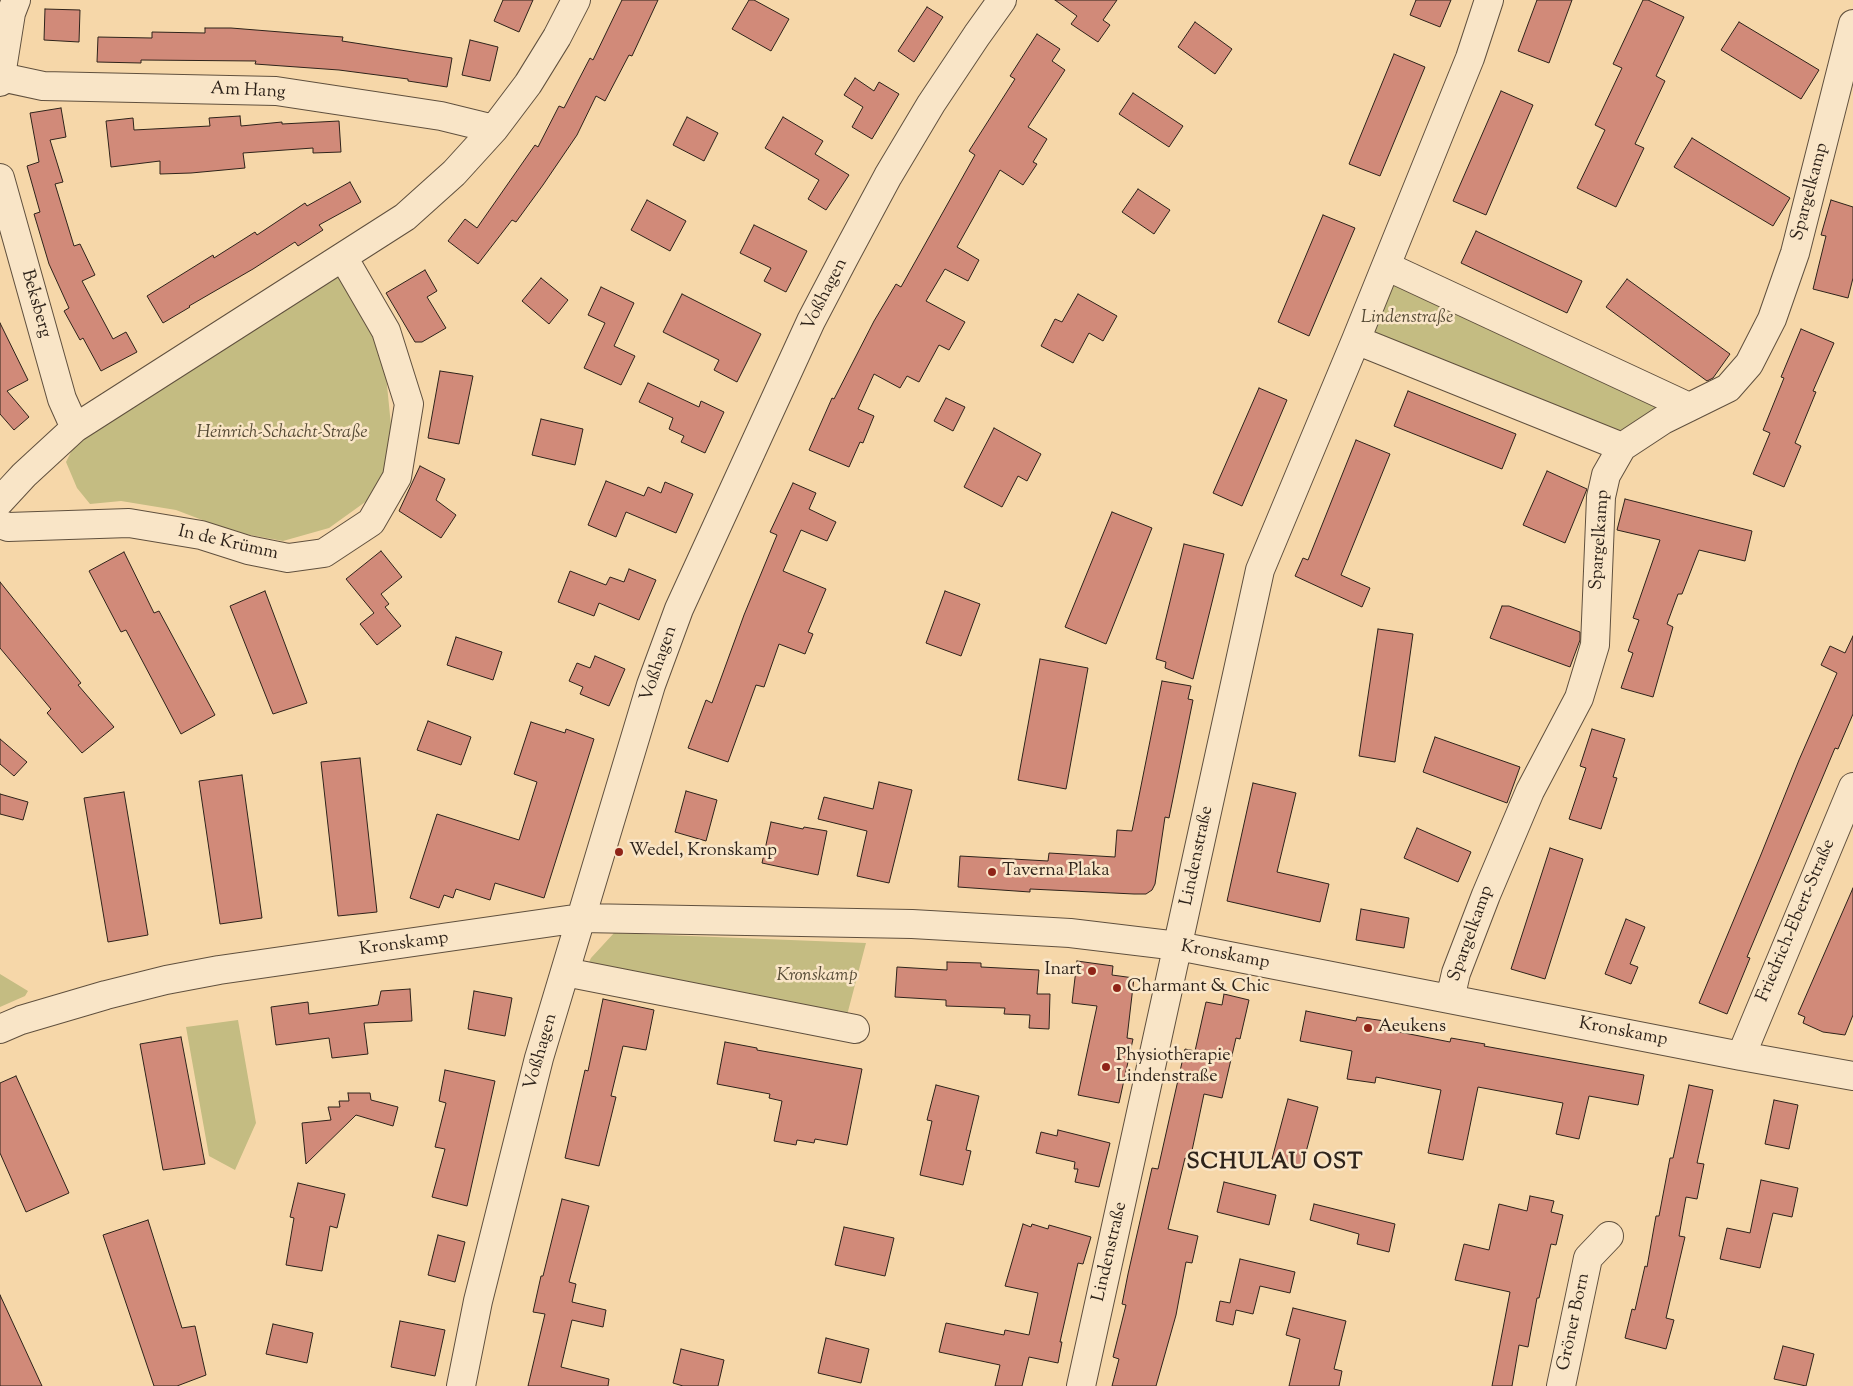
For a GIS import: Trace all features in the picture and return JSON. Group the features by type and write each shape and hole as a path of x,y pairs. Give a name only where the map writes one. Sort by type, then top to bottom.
{"street":[{"path":"1,79 11,13 16,0"},
{"path":"0,501 24,475 75,428 406,217 454,173 494,129 528,84 557,38 576,0"},
{"name":"Voßhagen","path":"462,1386 478,1302 495,1229 539,1058 651,684 679,609 811,322 888,176 942,89 1002,0"},
{"name":"Lindenstraße","path":"1081,1386 1260,570 1356,340 1470,58 1490,0"},
{"name":"Spargelkamp","path":"1450,999 1456,973 1486,895 1530,791 1579,698 1595,645 1601,497 1606,475 1622,447 1663,420 1728,388 1749,364 1772,319 1795,253 1853,24"},
{"name":"Am Hang","path":"1,79 43,86 276,91 441,116 494,129"},
{"name":"Beksberg","path":"0,178 62,399 75,428"},
{"name":"In de Krümm","path":"0,524 8,527 129,523 201,535 248,550 288,558 324,553 371,522 397,476 409,404 386,331 343,257"},
{"path":"1386,266 1689,407"},
{"path":"1356,340 1622,447"},
{"name":"Friedrich-Ebert-Straße","path":"1741,1056 1853,787"},
{"name":"Kronskamp","path":"0,1029 21,1020 166,980 219,970 581,918 912,924 1070,933 1178,946 1741,1056 1853,1076"},
{"path":"565,972 854,1029"},
{"name":"Gröner Born","path":"1561,1386 1588,1258 1609,1236"}],"green space":[{"name":"Lindenstraße","path":"1386,266 1689,406 1622,447 1356,340"},
{"name":"Heinrich-Schacht-Straße","path":"341,274 369,319 386,375 393,446 375,495 329,528 283,541 234,532 176,510 121,501 90,504 77,488 66,462 75,444"},
{"name":"Kronskamp","path":"614,933 866,943 846,1019 584,972 591,958"},
{"path":"0,974 28,991 25,996 0,1007"},
{"path":"238,1020 256,1123 235,1170 209,1156 186,1027"}],"building":[{"path":"503,0 533,0 519,32 494,21"},
{"path":"622,0 658,0 632,56 629,55 605,101 596,96 577,135 543,185 516,222 512,220 478,264 448,241 465,219 477,228 535,145 538,147 559,106 564,108 590,58 593,60"},
{"path":"749,0 754,0 789,19 771,51 732,29"},
{"path":"1055,0 1117,0 1103,20 1110,25 1098,42 1071,24 1077,16"},
{"path":"1416,0 1451,0 1440,27 1410,15"},
{"path":"1537,0 1572,0 1549,63 1518,51"},
{"path":"1643,0 1648,0 1684,17 1656,76 1665,81 1635,144 1644,148 1616,207 1577,188 1605,130 1595,125 1622,68 1613,64"},
{"path":"927,7 943,17 914,62 898,51"},
{"path":"45,9 80,10 79,42 44,40"},
{"path":"1195,22 1232,49 1215,74 1178,47"},
{"path":"1739,22 1819,70 1801,99 1721,50"},
{"path":"205,28 231,28 343,37 342,41 452,58 447,87 408,81 408,79 339,70 255,64 256,61 141,60 141,63 97,62 98,37 152,38 152,32 205,33"},
{"path":"1037,34 1060,49 1052,61 1065,70 1028,127 1047,139 1033,162 1037,164 1023,185 1000,170 957,247 979,260 968,281 945,269 926,301 965,322 949,350 939,345 919,382 907,376 900,388 874,374 858,409 874,416 863,443 860,442 849,467 809,450 832,398 834,399 874,321 896,284 901,287 975,155 969,151 1015,79 1010,76"},
{"path":"470,40 498,47 490,81 462,75"},
{"path":"1394,54 1425,67 1380,176 1349,164"},
{"path":"855,78 874,91 879,82 899,94 872,139 852,127 863,107 844,95"},
{"path":"1501,91 1533,105 1486,215 1453,201"},
{"path":"1133,93 1183,126 1169,147 1119,114"},
{"path":"61,108 66,137 50,140 63,182 55,184 74,246 80,244 95,275 82,281 113,339 126,332 137,352 101,371 83,338 80,340 64,311 69,308 49,264 34,214 40,212 27,166 39,162 30,113"},
{"path":"240,116 241,126 282,122 282,124 339,121 341,152 313,153 313,148 243,153 245,168 191,173 160,174 160,161 111,167 106,121 133,118 134,130 210,126 209,118"},
{"path":"687,117 718,133 704,161 673,145"},
{"path":"783,117 823,141 815,154 849,175 826,210 808,199 819,180 765,148"},
{"path":"1692,138 1790,198 1773,226 1674,167"},
{"path":"350,182 361,202 319,225 323,230 298,246 295,242 163,323 147,296 213,255 214,258 255,232 257,235 305,203 307,206"},
{"path":"1138,189 1170,210 1154,234 1122,212"},
{"path":"647,200 686,221 670,251 631,230"},
{"path":"1831,200 1853,207 1853,278 1848,298 1813,289 1826,236 1821,235"},
{"path":"1323,215 1355,228 1309,336 1278,322"},
{"path":"754,225 807,251 786,292 764,281 771,268 740,253"},
{"path":"1476,231 1582,281 1567,313 1461,263"},
{"path":"425,270 437,291 427,297 446,328 422,342 415,342 386,293"},
{"path":"541,278 568,300 549,324 522,301"},
{"path":"1627,279 1730,354 1713,378 1707,381 1606,307"},
{"path":"601,287 634,303 614,346 635,356 621,385 584,368 605,323 588,315"},
{"path":"682,294 761,334 737,382 714,370 719,360 663,332"},
{"path":"1078,294 1117,316 1103,341 1089,333 1073,363 1041,346 1055,319 1062,322"},
{"path":"0,323 28,380 7,391 29,417 14,430 0,414"},
{"path":"1801,329 1834,343 1813,391 1816,392 1795,443 1801,446 1784,487 1753,474 1770,433 1763,430 1784,378 1781,377"},
{"path":"440,371 473,376 459,444 428,438"},
{"path":"648,383 699,407 701,401 724,412 705,453 681,442 684,436 669,429 673,418 639,402"},
{"path":"1259,388 1287,400 1242,506 1213,493"},
{"path":"1408,391 1516,434 1502,469 1394,426"},
{"path":"946,398 965,407 953,431 934,421"},
{"path":"541,419 583,429 575,465 532,455"},
{"path":"994,428 1041,454 1027,481 1018,476 1002,507 964,487"},
{"path":"1356,440 1390,454 1341,575 1370,588 1362,607 1295,576 1303,558 1308,560"},
{"path":"420,466 445,479 436,500 456,515 441,538 399,511"},
{"path":"1547,471 1587,489 1565,543 1523,525"},
{"path":"606,481 644,496 648,487 661,493 665,482 693,494 676,533 626,512 616,537 588,525"},
{"path":"793,483 816,493 809,509 836,522 827,541 801,530 783,571 826,589 808,632 813,634 805,654 779,644 764,687 756,685 728,762 688,748 706,700 712,703 744,615 777,535 770,532"},
{"path":"1625,499 1752,531 1745,561 1699,550 1682,594 1678,594 1667,624 1673,627 1653,697 1621,688 1633,653 1628,651 1639,620 1633,618 1660,540 1617,530"},
{"path":"1112,512 1152,528 1106,644 1065,627"},
{"path":"1184,544 1224,554 1193,679 1165,668 1166,662 1156,659"},
{"path":"381,551 402,577 381,594 389,604 385,607 401,626 377,645 360,624 374,613 346,579"},
{"path":"124,552 154,613 159,611 215,715 181,734 126,630 121,632 89,571"},
{"path":"629,569 656,580 639,620 599,603 594,616 558,602 570,571 606,585 610,577 624,582"},
{"path":"0,582 81,683 78,685 114,727 82,753 47,713 51,709 0,648"},
{"path":"265,591 307,703 273,714 230,606"},
{"path":"945,591 980,604 961,656 926,643"},
{"path":"1502,606 1509,606 1580,632 1580,640 1570,667 1490,638"},
{"path":"1378,629 1413,634 1395,762 1359,756"},
{"path":"1853,636 1853,714 1838,749 1835,748 1747,957 1750,958 1727,1014 1699,1003 1837,673 1821,665 1830,646 1845,653"},
{"path":"456,637 502,652 493,680 447,665"},
{"path":"595,656 625,669 609,706 580,694 583,687 569,681 577,663 590,668"},
{"path":"1040,659 1088,668 1066,789 1018,780"},
{"path":"1162,681 1191,686 1188,699 1193,700 1169,818 1165,817 1155,884 1152,890 1146,894 1134,894 1030,889 1030,892 958,887 960,856 1048,861 1049,853 1115,857 1117,830 1132,831"},
{"path":"428,721 471,737 461,765 417,750"},
{"path":"531,722 565,733 566,729 594,739 544,898 495,883 490,900 456,889 453,898 444,895 439,908 410,898 437,814 519,840 537,782 514,774"},
{"path":"1592,729 1625,739 1613,777 1617,778 1601,829 1569,819 1586,768 1580,766"},
{"path":"1435,737 1520,767 1507,803 1423,772"},
{"path":"0,739 27,762 14,776 0,764"},
{"path":"360,758 377,912 338,916 321,762"},
{"path":"242,775 262,918 220,924 199,781"},
{"path":"879,782 912,790 889,883 857,876 867,831 818,819 824,797 873,809"},
{"path":"1253,783 1296,793 1277,872 1329,884 1320,922 1227,901"},
{"path":"686,791 717,800 706,841 675,832"},
{"path":"124,792 148,935 108,942 84,798"},
{"path":"0,794 28,802 23,820 0,814"},
{"path":"771,822 803,829 804,827 827,831 818,875 762,863"},
{"path":"1417,828 1471,852 1458,882 1404,858"},
{"path":"1550,848 1583,859 1545,979 1511,969"},
{"path":"1853,888 1853,1015 1845,1035 1823,1032 1803,1023 1805,1017 1798,1014"},
{"path":"1361,909 1409,918 1404,948 1356,940"},
{"path":"1626,919 1645,927 1630,964 1638,967 1631,984 1605,974"},
{"path":"1077,961 1113,966 1112,975 1134,978 1127,1038 1133,1039 1119,1103 1078,1095 1097,1006 1072,1003"},
{"path":"947,962 981,963 981,967 1039,970 1037,994 1050,994 1049,1029 1029,1028 1030,1015 1004,1014 1005,1008 946,1006 946,1000 895,997 897,967 947,970"},
{"path":"410,989 412,1021 364,1023 368,1054 332,1058 329,1038 276,1045 271,1007 308,1002 309,1014 378,1005 381,991"},
{"path":"474,991 512,998 505,1036 468,1029"},
{"path":"1224,994 1249,1000 1240,1039 1236,1038 1222,1098 1204,1094 1190,1160 1185,1158 1168,1229 1198,1236 1192,1263 1186,1262 1176,1315 1156,1386 1112,1386 1119,1359 1113,1357 1126,1305 1122,1304 1128,1274 1152,1168 1158,1169 1185,1049 1195,1051 1206,1002 1222,1005"},
{"path":"603,999 654,1010 646,1050 623,1046 611,1096 616,1097 599,1166 565,1158 585,1070 588,1071"},
{"path":"1306,1011 1356,1021 1357,1017 1385,1021 1384,1029 1450,1042 1451,1038 1485,1044 1484,1046 1644,1075 1638,1105 1589,1096 1579,1139 1556,1134 1563,1103 1478,1087 1463,1160 1428,1153 1441,1090 1376,1077 1375,1083 1347,1079 1352,1051 1300,1041"},
{"path":"181,1037 205,1164 163,1170 140,1044"},
{"path":"725,1042 757,1048 757,1050 862,1069 847,1145 815,1139 814,1143 797,1140 796,1145 774,1141 782,1101 769,1098 770,1094 717,1084"},
{"path":"445,1070 495,1081 467,1206 432,1197 445,1149 435,1147 446,1103 439,1101"},
{"path":"16,1076 69,1193 26,1212 0,1153 0,1083"},
{"path":"936,1085 979,1096 966,1150 971,1151 963,1185 920,1175 932,1121 927,1120"},
{"path":"1689,1085 1713,1090 1697,1163 1704,1164 1697,1199 1686,1197 1679,1236 1685,1237 1666,1318 1674,1320 1666,1349 1625,1338 1632,1309 1635,1310 1645,1266 1647,1267 1656,1216 1659,1216 1670,1158 1673,1158"},
{"path":"348,1093 370,1093 371,1100 398,1107 393,1126 356,1115 306,1164 302,1123 331,1120 328,1107 340,1107 339,1101 349,1101"},
{"path":"1288,1099 1318,1107 1302,1167 1272,1159"},
{"path":"1774,1100 1798,1105 1789,1149 1765,1144"},
{"path":"1058,1130 1110,1143 1099,1187 1075,1182 1078,1169 1074,1169 1075,1162 1036,1153 1041,1132 1057,1136"},
{"path":"1761,1180 1798,1188 1792,1217 1773,1213 1760,1268 1720,1259 1727,1228 1750,1233"},
{"path":"1224,1182 1276,1195 1269,1225 1217,1212"},
{"path":"298,1183 345,1194 337,1228 330,1226 322,1271 286,1265 294,1218 290,1217"},
{"path":"1530,1196 1554,1201 1551,1212 1563,1215 1556,1245 1551,1244 1539,1298 1537,1298 1528,1347 1519,1345 1512,1386 1492,1386 1510,1292 1455,1280 1464,1244 1489,1250 1499,1204 1527,1211"},
{"path":"562,1199 589,1206 569,1282 576,1284 572,1302 606,1310 603,1327 572,1320 561,1367 609,1379 608,1386 528,1386 545,1314 533,1312"},
{"path":"1314,1204 1395,1224 1389,1252 1357,1244 1359,1234 1310,1220"},
{"path":"148,1220 182,1328 195,1326 206,1375 177,1386 154,1386 103,1235"},
{"path":"1023,1224 1031,1227 1032,1224 1048,1229 1049,1225 1091,1237 1083,1264 1078,1263 1060,1342 1062,1342 1058,1363 1029,1357 1022,1386 995,1386 1000,1365 939,1352 946,1323 1004,1335 1005,1330 1029,1335 1038,1293 1005,1286"},
{"path":"844,1227 894,1238 885,1276 835,1265"},
{"path":"438,1235 465,1242 455,1282 428,1275"},
{"path":"1240,1259 1295,1272 1290,1293 1260,1286 1253,1314 1236,1310 1233,1325 1216,1321 1220,1301 1230,1303"},
{"path":"0,1295 42,1386 0,1386"},
{"path":"1293,1308 1346,1321 1334,1369 1342,1371 1339,1386 1289,1386 1300,1339 1286,1335"},
{"path":"400,1321 445,1330 435,1376 391,1367"},
{"path":"273,1324 313,1333 307,1363 266,1354"},
{"path":"826,1338 869,1349 861,1383 818,1373"},
{"path":"1783,1346 1814,1354 1806,1386 1774,1379"},
{"path":"681,1349 724,1360 718,1386 683,1386 673,1383"}],"place":[{"name":"Wedel, Kronskamp","path":"619,852"},
{"name":"Taverna Plaka","path":"992,872"},
{"name":"Inart","path":"1092,971"},
{"name":"Charmant & Chic","path":"1117,988"},
{"name":"Aeukens","path":"1368,1028"},
{"name":"Physiotherapie Lindenstraße","path":"1106,1067"}],"district":[{"name":"SCHULAU OST","path":"1275,1164"}]}
